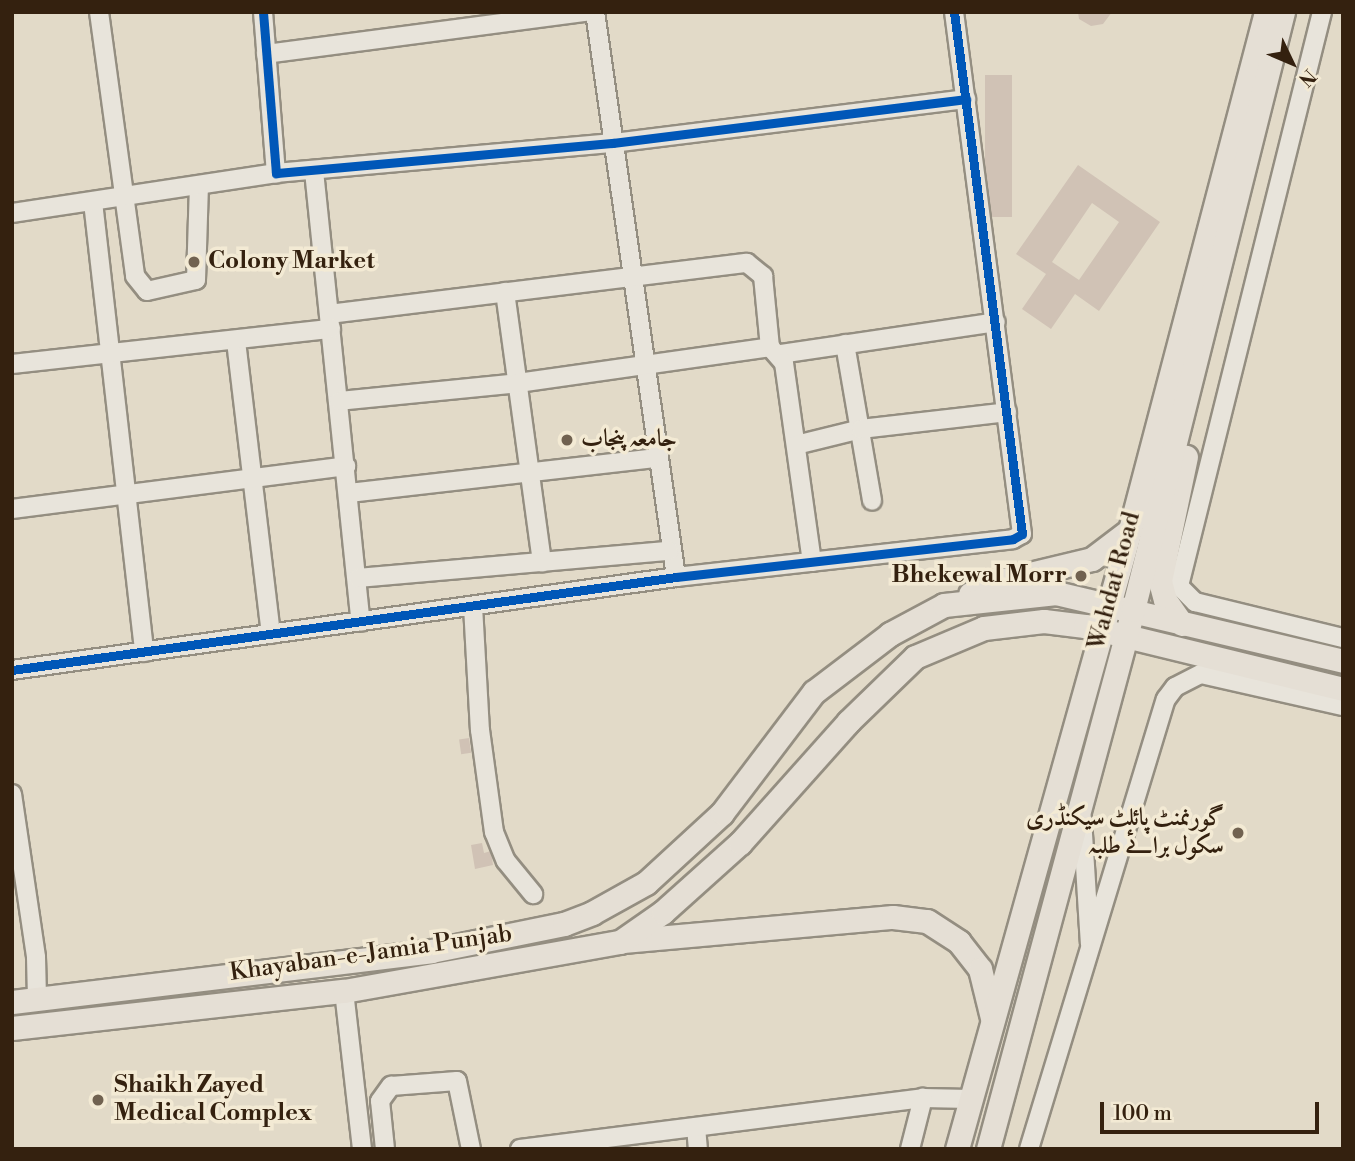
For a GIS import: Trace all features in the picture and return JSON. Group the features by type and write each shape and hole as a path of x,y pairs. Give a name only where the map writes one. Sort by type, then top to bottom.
{"main road":[{"name":"Wahdat Road","path":"988,1149 1018,1027 1133,610 1255,85 1266,12"},
{"name":"Wahdat Road","path":"957,1149 1255,85 1283,12"},
{"path":"1182,624 1165,600 1160,581 1191,436 1184,399"},
{"path":"944,605 1005,580 1092,559 1130,530"},
{"name":"Khayaban-e-Jamia Punjab","path":"12,1002 431,951 550,927 592,913 646,883 722,813 814,692 890,634 944,605 1056,593 1343,660"},
{"name":"Khayaban-e-Jamia Punjab","path":"12,1028 344,991 611,944 663,912 740,843 848,722 915,657 984,628 1044,621 1102,629 1266,679 1343,689"},
{"path":"592,913 611,944 893,916 926,921 959,942 980,969 993,1022 1018,1027"}],"street":[{"path":"99,12 122,198 139,286 147,290 187,286 200,272 199,186"},
{"path":"263,12 276,173"},
{"path":"595,12 669,551 676,576"},
{"path":"12,670 676,576 1013,539 1021,534 996,322 954,12"},
{"path":"1322,12 1179,586 1195,602 1343,638"},
{"path":"266,54 577,13"},
{"path":"12,213 276,173 614,143 966,99"},
{"path":"314,171 361,622"},
{"path":"93,202 129,494 144,652"},
{"path":"12,364 236,341 505,292 754,265 763,276 775,351 796,444 812,562"},
{"path":"505,292 542,562"},
{"path":"339,401 845,344 996,322"},
{"path":"236,341 271,634"},
{"path":"845,344 862,429 872,501"},
{"path":"796,444 862,429 1007,412"},
{"path":"349,493 657,458"},
{"path":"12,509 346,466"},
{"path":"358,578 669,551"},
{"path":"473,606 480,730 494,832 506,861 533,894"},
{"path":"1029,1149 1091,954 1166,699 1175,687 1201,674 1266,679 1343,706"},
{"path":"12,794 36,957 37,999"},
{"path":"1081,801 1091,954"},
{"path":"344,991 362,1149"},
{"path":"385,1149 380,1101 391,1086 457,1081 471,1149"},
{"path":"520,1149 923,1098 970,1099"},
{"path":"910,1149 923,1098"},
{"path":"696,1127 698,1149"}],"building":[{"path":"1078,12 1112,12 1103,24 1091,26 1079,19"},
{"path":"985,75 1012,75 1012,217 985,217"},
{"path":"1078,165 1160,222 1099,311 1075,294 1051,329 1022,309 1046,274 1016,254","holes":["1092,203 1119,222 1079,280 1052,262"]},
{"path":"469,738 471,753 461,754 459,739"},
{"path":"482,843 484,853 491,851 493,865 475,869 471,845"}],"cycle path":[{"path":"263,12 276,173 613,143 966,99"},
{"path":"12,670 676,577 1013,539 1022,534 954,12"}],"place":[{"name":"Colony Market","path":"194,262"},
{"name":"جامعہ پنجاب","path":"567,440"},
{"name":"Bhekewal Morr","path":"1081,576"},
{"name":"گورنمنٹ پائلٹ سیکنڈری سکول برائے طلبہ","path":"1238,833"},
{"name":"Shaikh Zayed Medical Complex","path":"98,1100"}]}
